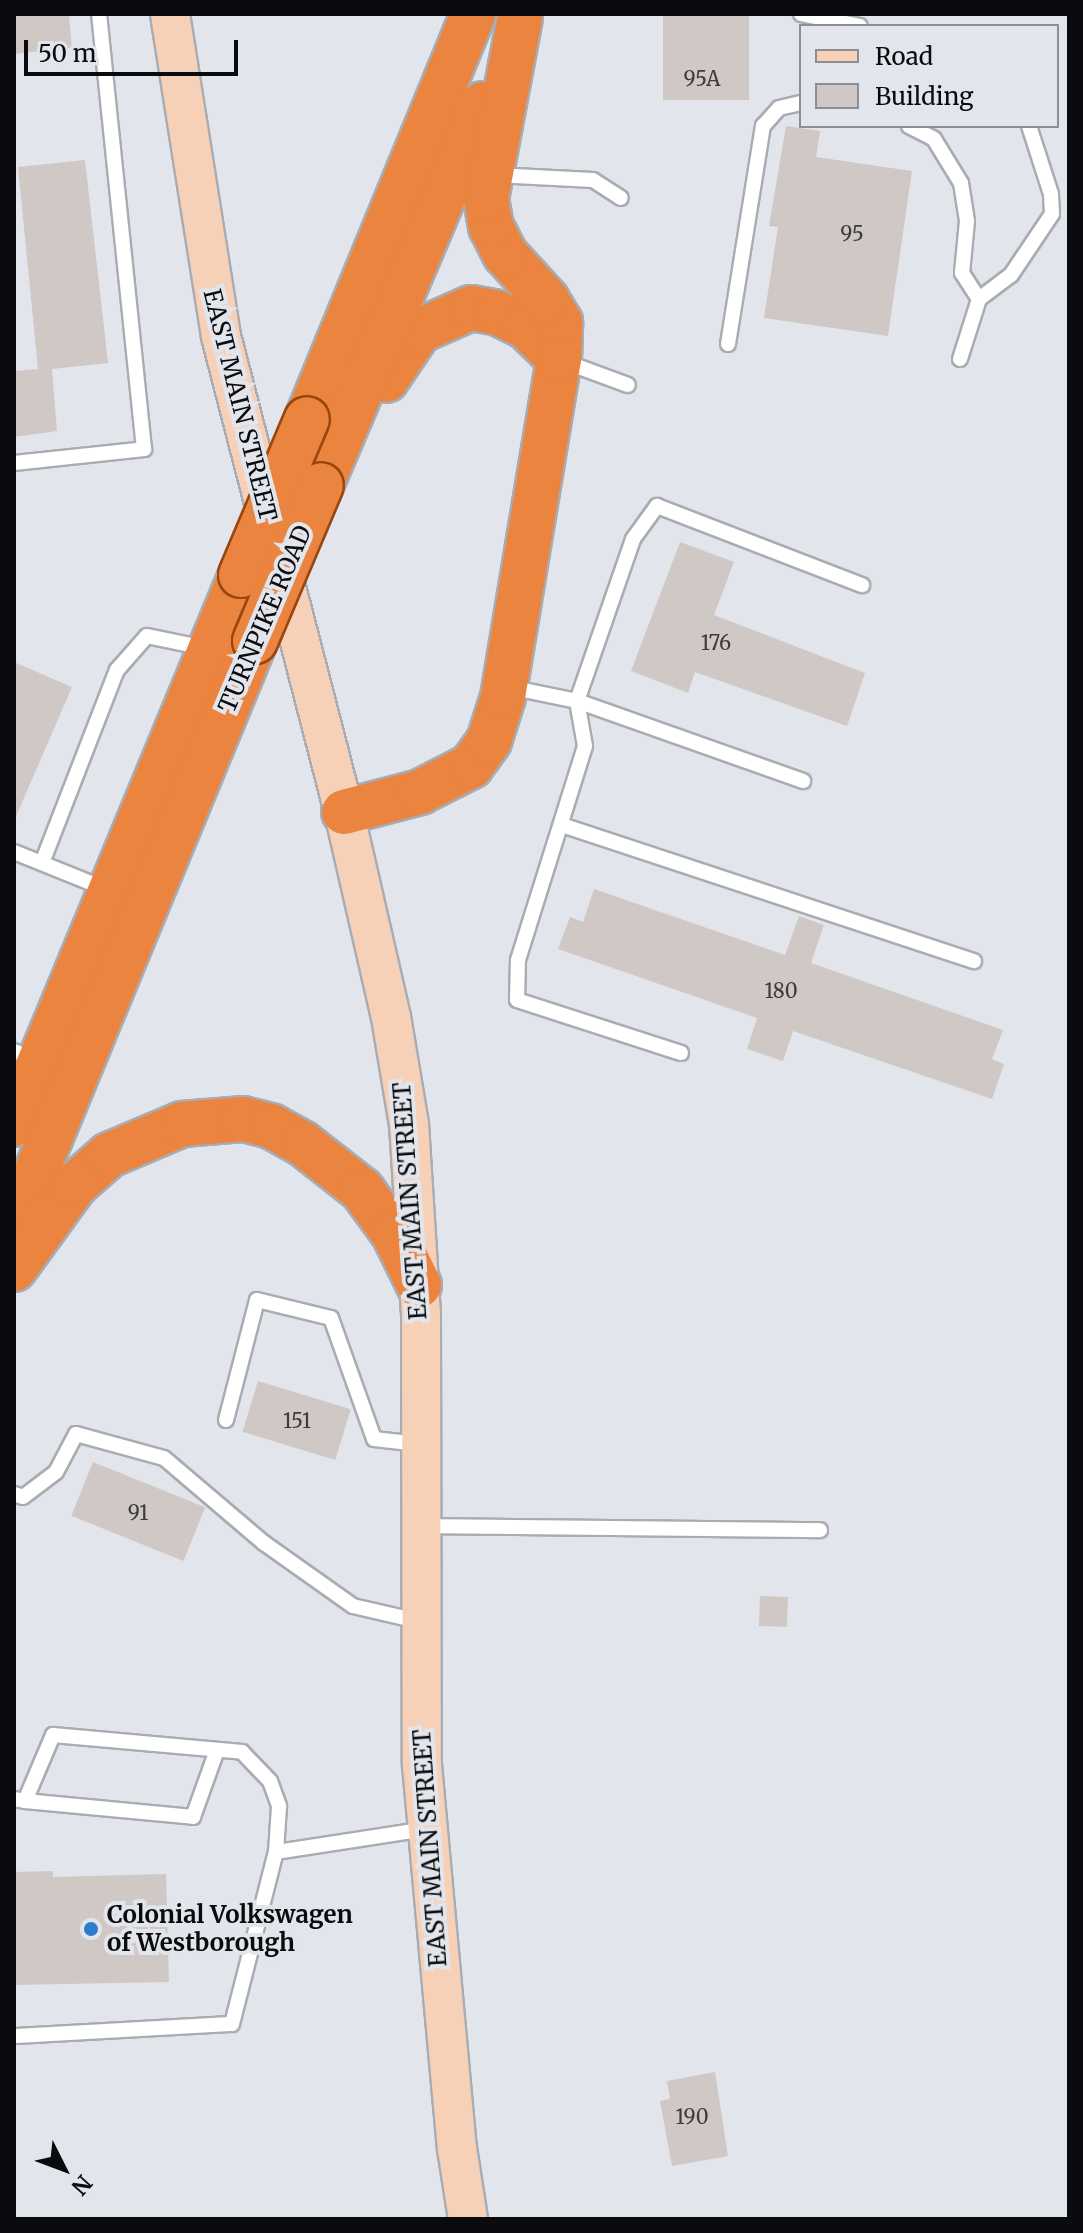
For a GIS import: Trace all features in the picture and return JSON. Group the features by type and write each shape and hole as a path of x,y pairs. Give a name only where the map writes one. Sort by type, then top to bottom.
{"highway":[{"name":"TURNPIKE ROAD","path":"14,1124 27,1056 110,891 473,14"},
{"path":"344,812 420,792 471,766 489,741 504,686 559,359 560,322 491,227 487,174 521,16"},
{"name":"TURNPIKE ROAD","path":"14,1226 255,641 521,16"},
{"path":"329,468 419,331 440,318 471,308 498,313 525,326 559,359"},
{"path":"14,1269 75,1185 109,1155 182,1124 243,1119 271,1126 302,1143 362,1190 394,1234 419,1285"}],"main road":[{"name":"EAST MAIN STREET","path":"170,14 221,336 344,812 391,1017 409,1124 419,1285 418,1621 426,1829 468,2219"}],"lane":[{"path":"14,463 144,449 99,14"},
{"path":"801,14 848,24"},
{"path":"728,344 763,126 779,108 799,103"},
{"path":"913,128 934,139 961,183 967,221 962,273 979,299"},
{"path":"960,359 979,299 1011,275 1052,214 1051,194 1030,128"},
{"path":"487,174 593,180 621,198"},
{"path":"559,359 628,385"},
{"path":"681,1053 517,1000 518,960 585,746 577,701 633,539 657,506 862,585"},
{"path":"42,863 117,670 147,636 210,649"},
{"path":"504,686 577,701 803,781"},
{"path":"562,825 974,961"},
{"path":"14,852 110,891"},
{"path":"226,1420 257,1300 331,1318 374,1439 420,1444"},
{"path":"14,1494 23,1497 56,1472 76,1434 164,1458 264,1543 353,1606 418,1621"},
{"path":"420,1526 820,1530"},
{"path":"14,2036 232,2024 276,1852 279,1806 270,1781 242,1752 53,1735 19,1800 193,1817 217,1750"},
{"path":"276,1852 426,1829"}],"building":[{"path":"14,14 69,14 72,48 14,54"},
{"path":"663,14 749,14 749,100 663,100"},
{"path":"786,126 820,131 816,157 912,171 888,336 764,318 778,227 769,226"},
{"path":"85,160 108,363 52,369 57,431 14,437 14,371 38,369 18,167"},
{"path":"680,542 734,562 714,615 865,673 847,726 695,672 688,693 631,671"},
{"path":"14,662 72,687 14,821"},
{"path":"594,889 785,955 799,916 824,925 811,963 1003,1030 992,1059 1004,1064 992,1099 793,1031 783,1061 747,1049 757,1018 558,949 570,917 583,922"},
{"path":"258,1381 351,1409 335,1460 243,1432"},
{"path":"93,1462 205,1507 183,1561 71,1516"},
{"path":"760,1596 788,1597 787,1627 759,1626"},
{"name":"Colonial Volkswagen of Westborough","path":"53,1871 53,1877 166,1874 169,1982 14,1985 14,1872"},
{"path":"715,2072 728,2156 672,2166 660,2101 670,2099 667,2081"}],"place":[{"name":"Colonial Volkswagen of Westborough","path":"91,1929"}]}
